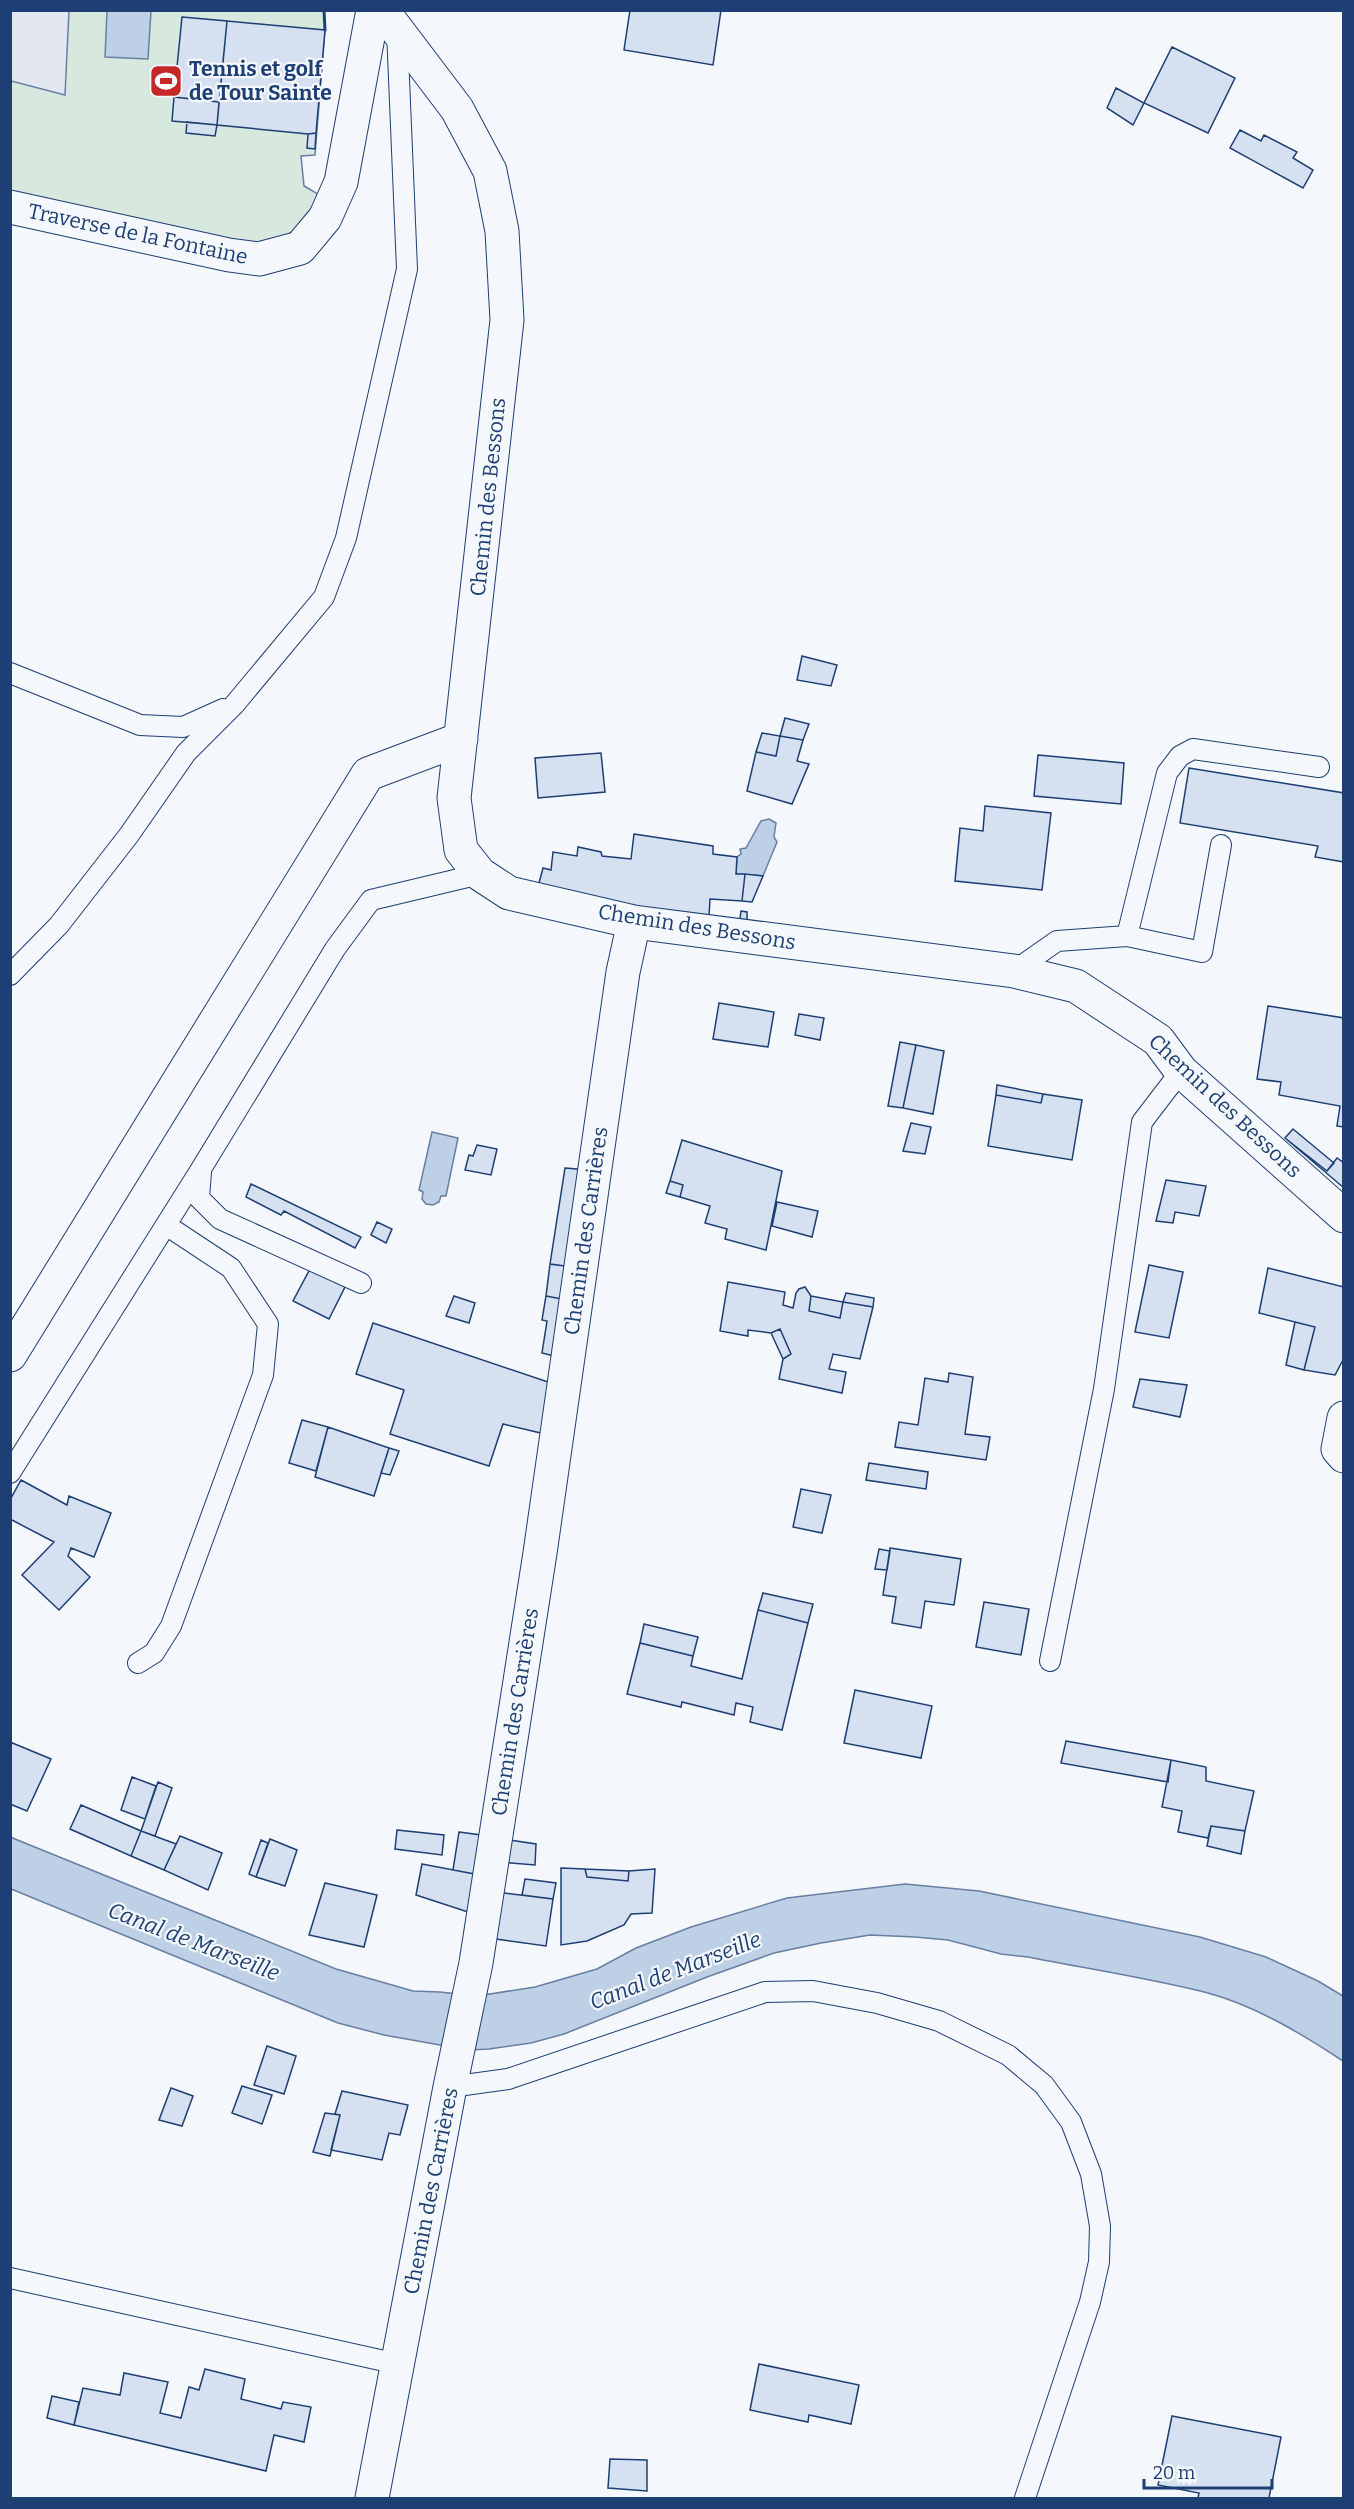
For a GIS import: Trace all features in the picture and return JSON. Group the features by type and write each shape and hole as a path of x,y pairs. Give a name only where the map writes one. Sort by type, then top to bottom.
{"street":[{"name":"Traverse de la Fontaine","path":"10,207 229,255 259,259 300,248 326,218 341,182 384,17"},
{"name":"Chemin des Bessons","path":"384,17 457,109 490,171 502,231 507,320 454,798 461,850 480,874 509,892 634,922 1014,971 1076,986 1158,1040 1181,1071 1344,1216"},
{"path":"10,1355 368,774 461,739"},
{"name":"Chemin des Carrières","path":"372,2499 450,2087 476,1963 540,1553 623,972 634,922"},
{"path":"1344,1418 1338,1449 1344,1456"}],"lane":[{"path":"10,975 59,925 129,835 186,753 234,705 324,597 346,538 407,268 384,17"},
{"path":"10,673 140,725 183,727 234,705"},
{"path":"1127,936 1167,773 1180,756 1193,749 1319,767"},
{"path":"1014,971 1057,941 1127,936 1202,952 1221,845"},
{"path":"10,1473 201,1169 335,949 371,900 480,874"},
{"path":"1050,1661 1104,1389 1142,1122 1181,1071"},
{"path":"201,1169 199,1198 220,1219 361,1283"},
{"path":"138,1663 154,1653 171,1626 263,1375 268,1324 231,1268 166,1225"},
{"path":"450,2087 508,2079 765,1992 813,1991 877,2003 939,2021 1008,2055 1044,2085 1071,2122 1091,2174 1100,2226 1099,2262 1090,2302 1025,2499"},
{"path":"10,2278 398,2364"}],"shaded area":[{"path":"11,10 69,11 65,95 11,81"},
{"name":"Tennis et golf de Tour Sainte","path":"11,11 324,11 325,30 315,155 301,156 304,186 318,194 307,216 288,235 258,250 11,198"}],"water":[{"path":"107,11 151,11 148,59 105,57"},
{"path":"769,819 776,823 774,837 777,842 763,876 736,874 740,849 746,848 761,821"},
{"path":"432,1132 458,1138 446,1196 441,1196 439,1202 433,1205 426,1204 422,1199 423,1192 419,1190"},
{"name":"Canal de Marseille","path":"10,1837 336,1969 413,1991 477,1996 535,1987 597,1969 636,1948 691,1927 787,1898 905,1884 979,1891 1200,1937 1266,1957 1318,1981 1343,1996 1343,2061 1261,2013 1208,1993 1028,1957 1001,1954 948,1940 870,1935 774,1953 564,2034 531,2043 468,2050 384,2035 338,2023 11,1889"}],"building":[{"path":"630,10 721,10 713,65 624,50"},
{"path":"182,17 227,21 219,102 174,97"},
{"path":"227,21 325,30 316,133 217,125"},
{"path":"1172,47 1235,78 1208,133 1144,103"},
{"path":"1116,88 1144,103 1133,125 1107,108"},
{"path":"174,97 219,102 217,125 172,121"},
{"path":"187,122 217,125 215,136 186,133"},
{"path":"1240,130 1261,141 1264,135 1297,152 1293,158 1313,170 1303,188 1230,148"},
{"path":"316,133 315,149 307,148 308,134"},
{"path":"802,656 837,665 831,686 797,680"},
{"path":"785,718 809,724 803,740 780,736"},
{"path":"762,733 780,736 776,756 756,752"},
{"path":"780,736 803,740 797,761 809,764 792,804 747,791 756,752 776,756"},
{"path":"601,753 605,792 538,798 535,758"},
{"path":"1038,755 1124,763 1121,804 1034,796"},
{"path":"1189,768 1344,793 1344,862 1315,857 1318,846 1180,823"},
{"path":"985,806 1051,813 1042,890 955,881 960,828 983,831"},
{"path":"634,834 713,846 713,854 737,857 736,874 745,874 742,901 710,899 709,916 673,913 538,887 543,868 551,870 553,852 577,856 578,847 601,852 602,856 631,859"},
{"path":"745,874 763,876 752,902 742,901"},
{"path":"741,911 747,912 747,920 740,919"},
{"path":"719,1003 774,1012 768,1047 713,1039"},
{"path":"1268,1006 1344,1018 1344,1127 1337,1126 1340,1106 1279,1095 1281,1082 1257,1079"},
{"path":"799,1014 824,1018 820,1040 795,1035"},
{"path":"900,1042 916,1045 903,1108 888,1106"},
{"path":"916,1045 944,1051 933,1114 903,1108"},
{"path":"997,1085 1043,1094 1041,1103 996,1095"},
{"path":"1043,1094 1082,1100 1072,1160 988,1146 996,1095 1041,1103"},
{"path":"911,1123 931,1127 925,1154 903,1151"},
{"path":"1293,1129 1334,1163 1327,1171 1285,1138"},
{"path":"1285,1138 1327,1171 1337,1158 1344,1163 1344,1188"},
{"path":"682,1140 782,1171 766,1250 725,1239 727,1229 705,1223 710,1206 680,1197 683,1185 670,1181"},
{"path":"477,1145 497,1149 491,1175 465,1170 469,1155 473,1156"},
{"path":"565,1168 588,1170 572,1267 550,1264"},
{"path":"1166,1180 1206,1186 1199,1216 1175,1212 1173,1223 1156,1221"},
{"path":"670,1181 683,1185 680,1197 666,1193"},
{"path":"251,1184 361,1237 355,1248 284,1211 281,1215 246,1197"},
{"path":"777,1202 818,1211 812,1237 772,1226"},
{"path":"377,1222 392,1229 386,1243 371,1235"},
{"path":"550,1264 572,1267 567,1300 546,1296"},
{"path":"1149,1265 1183,1272 1169,1338 1135,1332"},
{"path":"311,1267 346,1285 329,1319 293,1301"},
{"path":"1268,1268 1344,1287 1344,1358 1335,1375 1304,1370 1315,1327 1259,1313"},
{"path":"728,1282 785,1292 783,1305 793,1308 796,1293 805,1287 811,1296 809,1311 840,1318 843,1302 873,1307 860,1359 833,1354 829,1369 846,1372 842,1393 779,1379 783,1359 791,1354 780,1329 771,1333 748,1330 748,1336 720,1331"},
{"path":"846,1293 874,1298 873,1307 843,1302"},
{"path":"454,1296 475,1303 469,1323 446,1316"},
{"path":"546,1296 567,1300 558,1357 542,1353 547,1321 542,1320"},
{"path":"811,1296 843,1302 840,1318 809,1311"},
{"path":"1295,1322 1315,1327 1304,1370 1286,1365"},
{"path":"373,1323 554,1384 545,1434 503,1424 489,1466 390,1434 404,1390 356,1374"},
{"path":"780,1329 791,1354 783,1359 771,1333"},
{"path":"949,1373 973,1377 965,1434 990,1437 986,1460 895,1447 899,1422 918,1425 925,1378 948,1382"},
{"path":"1140,1379 1187,1385 1180,1417 1133,1407"},
{"path":"302,1420 328,1427 316,1471 289,1463"},
{"path":"328,1427 389,1448 374,1496 315,1477"},
{"path":"389,1448 399,1451 390,1475 381,1473"},
{"path":"869,1463 928,1472 926,1489 866,1480"},
{"path":"21,1480 67,1505 69,1496 111,1513 94,1557 71,1548 68,1556 90,1577 59,1610 22,1575 54,1542 10,1519 10,1500"},
{"path":"801,1489 831,1495 822,1533 793,1527"},
{"path":"890,1548 961,1559 954,1605 925,1601 921,1628 892,1623 896,1597 883,1595"},
{"path":"879,1549 890,1551 887,1570 875,1569"},
{"path":"763,1593 813,1604 808,1623 758,1610"},
{"path":"984,1602 1029,1609 1021,1655 976,1647"},
{"path":"758,1610 808,1623 782,1730 750,1722 753,1707 736,1703 734,1715 682,1702 681,1707 627,1694 640,1643 693,1656 691,1666 742,1679"},
{"path":"644,1624 698,1637 693,1656 640,1643"},
{"path":"855,1690 932,1706 921,1758 844,1743"},
{"path":"1066,1741 1171,1760 1168,1782 1061,1763"},
{"path":"10,1742 51,1759 27,1811 10,1804"},
{"path":"1171,1760 1206,1767 1206,1781 1254,1791 1245,1831 1211,1826 1208,1838 1178,1832 1182,1811 1162,1807"},
{"path":"132,1777 156,1786 145,1819 121,1810"},
{"path":"158,1782 172,1788 155,1836 141,1831"},
{"path":"81,1805 141,1831 131,1856 70,1829"},
{"path":"1211,1826 1245,1831 1241,1854 1207,1846"},
{"path":"397,1830 444,1835 442,1855 395,1849"},
{"path":"141,1831 176,1844 164,1870 131,1856"},
{"path":"459,1832 481,1835 475,1874 453,1870"},
{"path":"180,1836 222,1853 208,1890 164,1870"},
{"path":"270,1839 297,1850 285,1886 256,1877"},
{"path":"503,1839 536,1844 535,1865 499,1862"},
{"path":"261,1840 268,1843 256,1877 249,1874"},
{"path":"422,1864 475,1874 468,1912 416,1895"},
{"path":"561,1868 585,1869 587,1877 628,1881 629,1871 655,1869 652,1913 631,1914 624,1925 587,1941 561,1945"},
{"path":"585,1869 629,1871 628,1881 587,1877"},
{"path":"525,1879 556,1883 553,1899 522,1895"},
{"path":"325,1883 377,1895 364,1947 309,1935"},
{"path":"496,1892 553,1899 546,1946 489,1938"},
{"path":"267,2046 296,2056 284,2094 254,2085"},
{"path":"242,2086 272,2095 262,2124 232,2113"},
{"path":"171,2088 193,2096 182,2126 159,2120"},
{"path":"342,2091 408,2105 400,2135 389,2133 382,2160 331,2150 340,2115 335,2114"},
{"path":"325,2113 340,2115 330,2156 313,2152"},
{"path":"759,2364 859,2385 851,2424 809,2415 808,2422 750,2410"},
{"path":"205,2369 245,2379 241,2399 281,2409 283,2402 311,2407 304,2442 274,2435 266,2471 74,2425 83,2388 120,2395 124,2373 168,2382 160,2413 181,2418 189,2387 199,2390"},
{"path":"52,2396 79,2402 74,2425 47,2418"},
{"path":"1172,2416 1281,2437 1269,2498 1198,2498 1199,2493 1158,2485"},
{"path":"610,2459 647,2460 647,2491 608,2488"}],"wall":[{"path":"324,10 325,30"}],"place":[{"name":"Tennis et golf de Tour Sainte","path":"166,81"}]}
